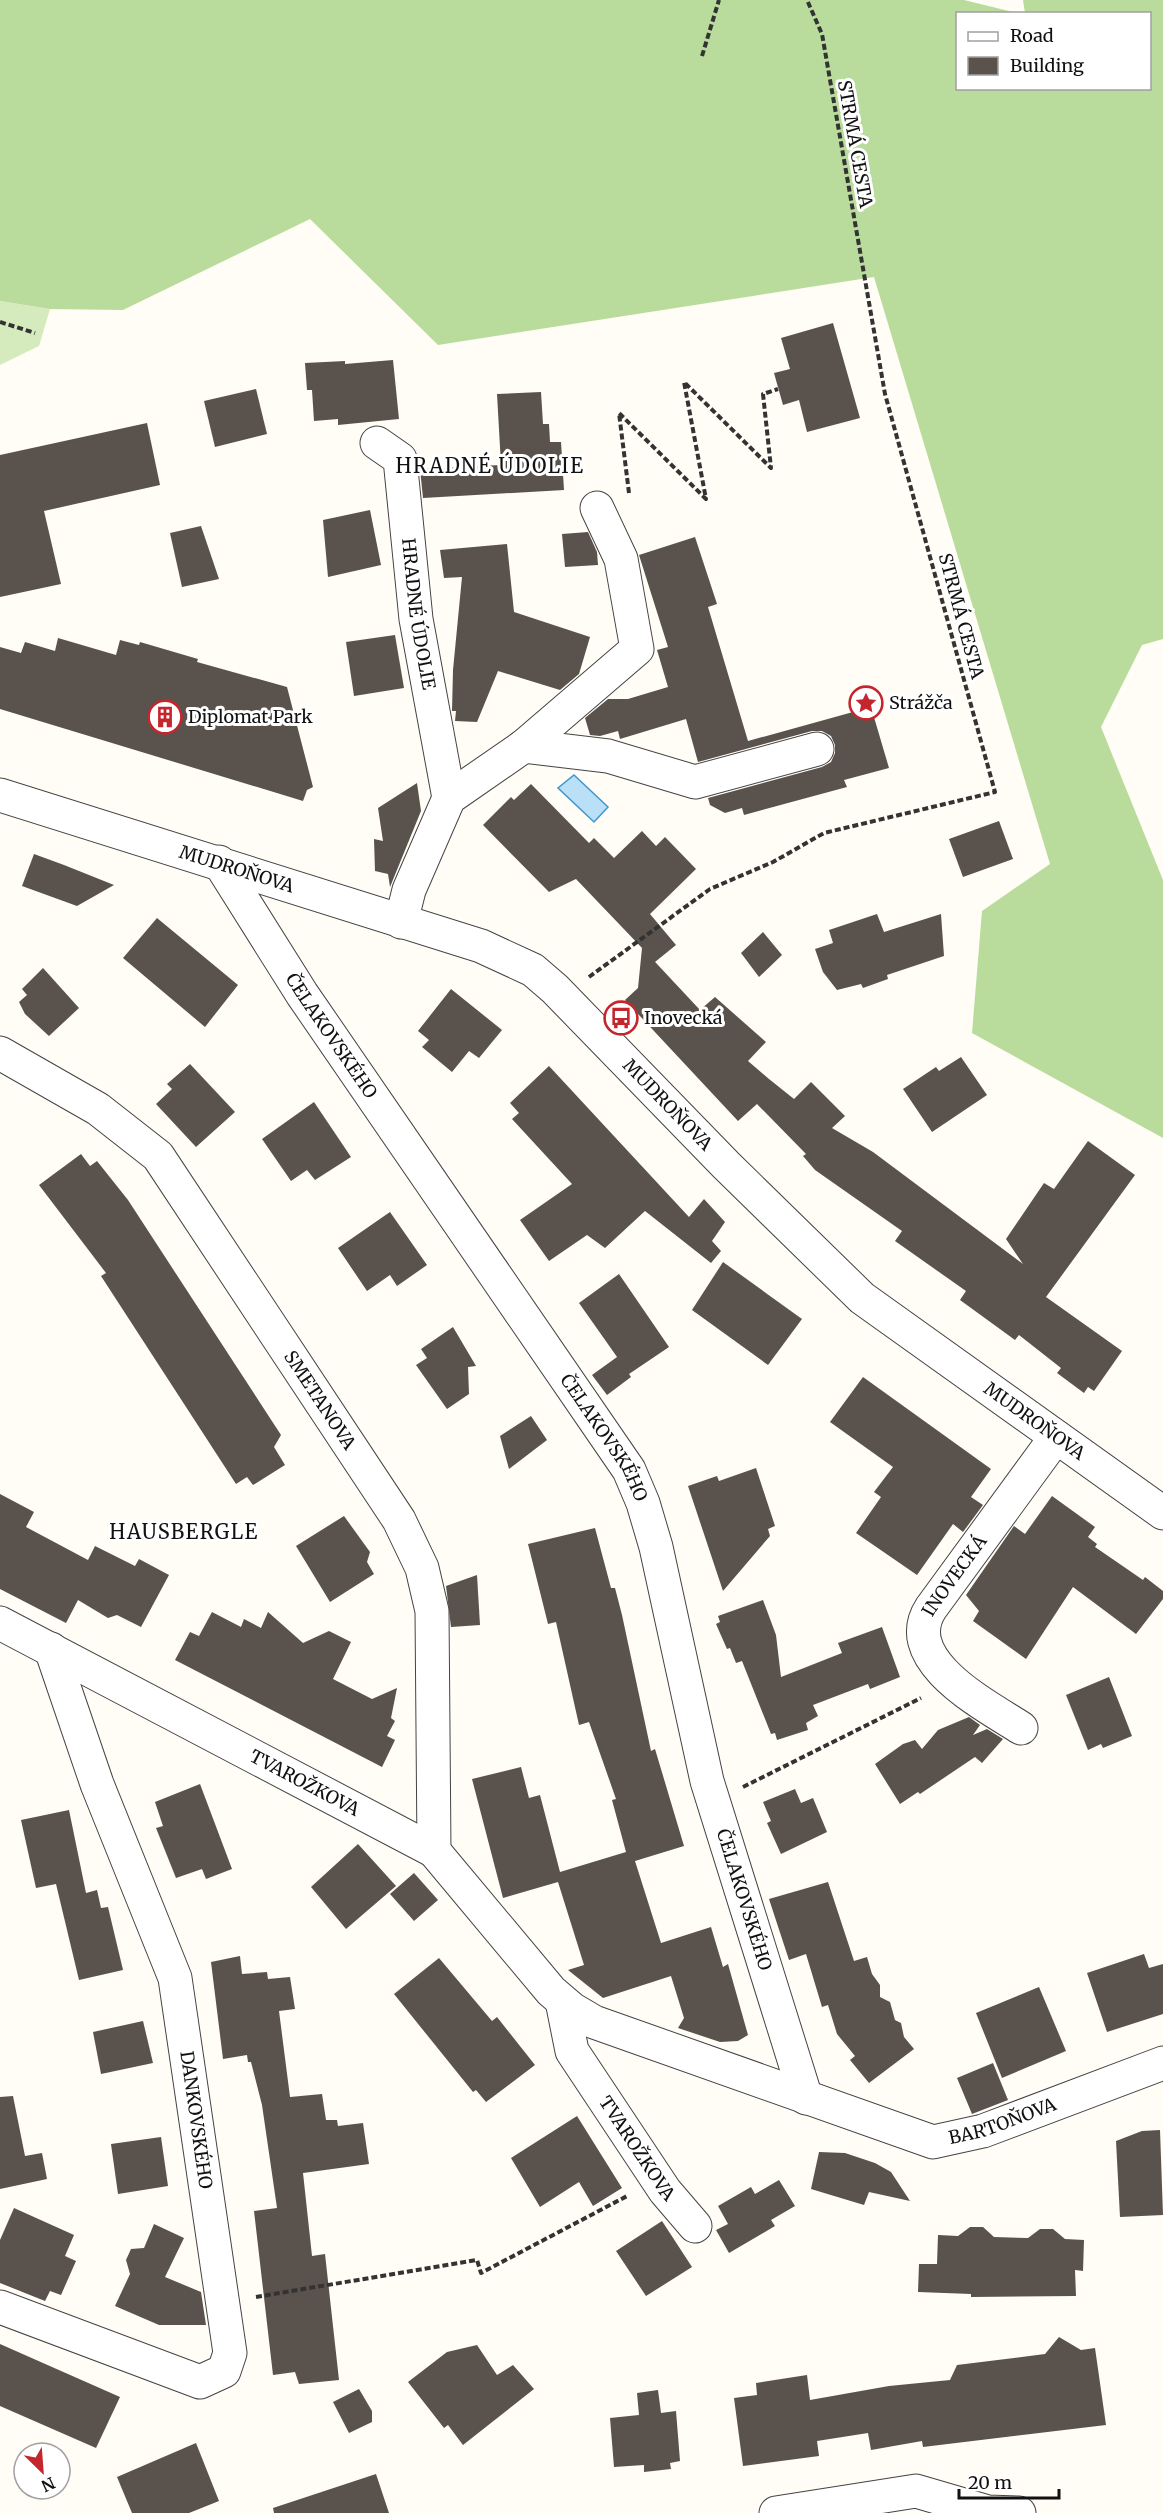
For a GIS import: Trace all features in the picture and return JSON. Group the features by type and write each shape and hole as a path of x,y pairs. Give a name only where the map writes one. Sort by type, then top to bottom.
{"street":[{"name":"HRADNÉ ÚDOLIE","path":"377,443 400,459 416,619 449,798"},
{"path":"401,922 409,890 449,798 524,746 637,649 621,559 597,508"},
{"path":"524,746 608,756 695,782 818,749"},
{"name":"MUDROŇOVA","path":"0,795 481,946 533,970 604,1037 726,1165 862,1298 1163,1513"},
{"name":"ČELAKOVSKÉHO","path":"219,862 302,994 629,1470 643,1503 656,1547 707,1781 806,2098"},
{"name":"SMETANOVA","path":"0,1053 98,1109 158,1156 399,1520 419,1560 432,1611 434,1851"},
{"name":"INOVECKÁ","path":"1021,1728 951,1682 940,1670 928,1644 924,1627 927,1615 1056,1437"},
{"name":"TVAROŽKOVA","path":"0,1623 434,1851 561,2001 594,2022 806,2098"},
{"name":"DANKOVSKÉHO","path":"0,2307 200,2382 224,2371 230,2353 175,1978 98,1784 51,1649"},
{"name":"TVAROŽKOVA","path":"561,2001 572,2051 657,2180 695,2226"},
{"name":"BARTOŇOVA","path":"806,2098 933,2142 983,2131 1163,2063"},
{"path":"776,2513 916,2491 999,2513"}],"path":[{"path":"702,56 719,0"},
{"name":"STRMÁ CESTA","path":"584,981 710,890 773,862 824,833 995,792 885,394 822,34 807,0"},
{"path":"0,322 35,333"},
{"path":"629,495 630,484 619,412 706,499 684,382 771,468 763,394 778,389"},
{"path":"735,1781 739,1790 951,1682"},
{"path":"222,2300 477,2260 481,2273 657,2180"}],"green space":[{"path":"0,0 964,0 1013,12 956,12 956,90 1151,90 1151,12 1025,12 1023,0 1163,0 1163,639 1142,645 1101,727 1163,880 1163,1138 972,1033 982,911 1050,864 874,277 438,345 310,219 123,310 50,309 0,301"},
{"path":"0,301 50,309 39,346 0,365"}],"water":[{"path":"574,775 608,807 594,822 558,788"}],"building":[{"path":"833,323 860,418 807,432 799,400 783,405 774,373 790,369 781,338"},
{"path":"393,360 399,419 338,425 338,419 314,421 312,390 307,390 305,363 345,361 345,364"},
{"path":"256,389 267,434 215,447 204,401"},
{"path":"541,392 543,424 549,424 550,442 561,442 564,490 423,498 420,469 501,465 497,394"},
{"path":"147,423 160,485 44,511 61,584 0,597 0,455"},
{"path":"370,510 381,565 328,577 323,520"},
{"path":"201,526 219,579 182,587 170,533"},
{"path":"588,532 597,552 598,565 565,567 562,534"},
{"path":"695,537 717,604 708,607 748,741 871,707 889,768 844,780 847,787 744,815 742,808 725,813 710,805 708,798 822,767 831,762 835,753 835,745 831,736 822,731 812,731 698,762 686,719 620,739 618,731 600,736 590,735 585,718 608,699 628,699 668,687 657,650 668,647 639,555"},
{"path":"507,544 514,612 590,637 579,674 560,690 498,671 477,722 455,721 456,711 452,711 453,670 462,577 444,578 440,550"},
{"path":"395,635 404,688 354,696 346,642"},
{"name":"Diplomat Park","path":"58,638 116,655 120,640 139,645 140,642 198,659 197,662 287,687 313,787 307,790 303,801 0,709 0,647 21,653 25,642 55,651"},
{"path":"417,783 421,811 390,887 388,874 375,871 374,839 383,841 378,808"},
{"path":"531,784 589,843 594,838 614,858 642,831 656,846 665,837 696,869 650,914 676,945 655,962 700,1010 715,997 766,1042 748,1061 769,1079 794,1099 811,1082 845,1116 832,1128 873,1152 1023,1264 1006,1239 1044,1183 1054,1189 1088,1141 1135,1175 1046,1297 1122,1351 1094,1391 1088,1387 1084,1393 1057,1373 1061,1368 1019,1335 1015,1340 960,1300 966,1291 895,1241 902,1231 815,1170 803,1156 806,1154 757,1104 738,1121 625,1000 638,988 642,948 576,879 549,892 483,825 511,797 514,800"},
{"path":"999,821 1013,859 963,877 949,839"},
{"path":"34,854 114,885 77,906 22,886"},
{"path":"877,914 884,932 941,914 944,956 887,975 888,979 863,988 861,984 837,990 823,972 815,949 833,943 829,930"},
{"path":"157,918 238,985 205,1027 123,958"},
{"path":"763,932 782,955 759,977 741,953"},
{"path":"43,968 79,1008 49,1036 25,1014 19,1002 27,995 22,989"},
{"path":"451,989 502,1030 479,1058 469,1051 452,1072 422,1047 429,1040 418,1031"},
{"path":"961,1057 987,1095 932,1132 903,1089 936,1067 939,1071"},
{"path":"190,1064 235,1112 196,1147 156,1104 172,1089 167,1084"},
{"path":"549,1066 689,1217 704,1199 725,1222 712,1241 721,1251 711,1263 645,1211 605,1248 587,1235 549,1261 520,1220 572,1184 512,1119 519,1113 510,1103"},
{"path":"314,1102 351,1157 315,1180 307,1170 291,1181 262,1139"},
{"path":"81,1154 90,1166 97,1161 128,1200 281,1435 274,1447 285,1465 253,1485 247,1477 236,1484 101,1276 106,1273 39,1185"},
{"path":"390,1212 427,1265 397,1286 390,1275 367,1291 338,1248"},
{"path":"723,1262 802,1319 768,1365 692,1310"},
{"path":"619,1274 669,1347 629,1374 631,1377 607,1395 592,1375 617,1357 622,1364 579,1303"},
{"path":"453,1327 476,1366 468,1367 469,1394 447,1409 416,1365 427,1358 421,1349"},
{"path":"863,1377 991,1469 971,1497 983,1505 963,1532 953,1524 917,1575 856,1533 881,1497 874,1492 893,1467 830,1422"},
{"path":"531,1416 547,1440 509,1469 500,1436"},
{"path":"756,1468 775,1526 768,1529 770,1536 723,1591 688,1486 717,1476 719,1481"},
{"path":"0,1494 34,1512 26,1527 88,1560 95,1546 135,1566 139,1559 169,1575 141,1627 117,1615 108,1618 78,1600 66,1623 0,1589"},
{"path":"1052,1496 1095,1527 1088,1537 1097,1544 1095,1547 1143,1580 1145,1577 1163,1591 1163,1599 1136,1634 1073,1587 1026,1659 973,1621 979,1611 966,1595 1014,1526 1025,1534"},
{"path":"344,1516 370,1552 367,1562 374,1574 330,1602 296,1546"},
{"path":"595,1528 611,1588 615,1588 622,1615 651,1751 655,1749 684,1846 635,1861 661,1943 711,1927 723,1967 728,1964 748,2035 738,2041 720,2042 678,2028 684,2018 671,1976 603,1998 568,1970 584,1965 558,1882 503,1898 472,1779 521,1767 529,1798 540,1795 560,1872 626,1852 612,1800 616,1799 589,1722 579,1725 556,1622 548,1624 528,1544"},
{"path":"477,1575 480,1625 451,1627 446,1586"},
{"path":"763,1600 776,1635 781,1677 842,1653 838,1643 882,1627 900,1677 870,1689 868,1684 813,1705 818,1716 806,1723 808,1730 777,1740 775,1733 771,1734 742,1661 736,1663 716,1624 720,1622 718,1616"},
{"path":"212,1612 241,1627 244,1619 261,1628 268,1612 303,1643 329,1631 351,1642 333,1679 372,1699 397,1688 391,1718 395,1721 387,1736 395,1740 382,1767 175,1660 190,1632 199,1636"},
{"path":"1109,1677 1132,1736 1103,1748 1101,1744 1088,1750 1066,1695"},
{"path":"969,1717 980,1725 973,1735 987,1729 1003,1739 982,1763 975,1757 920,1794 918,1792 900,1804 875,1764 903,1744 915,1740 922,1749 938,1730"},
{"path":"200,1784 232,1869 206,1879 202,1869 176,1878 156,1828 163,1826 155,1802"},
{"path":"795,1789 801,1803 813,1798 827,1832 781,1854 767,1823 771,1821 763,1802"},
{"path":"69,1810 86,1893 97,1890 101,1908 108,1907 123,1970 79,1980 56,1884 36,1888 21,1820"},
{"path":"358,1844 396,1886 346,1929 311,1887"},
{"path":"414,1873 438,1900 414,1921 390,1894"},
{"path":"828,1882 854,1961 867,1957 872,1974 880,1985 880,1997 890,2002 895,2020 901,2023 904,2037 914,2049 869,2083 850,2060 855,2056 837,2034 828,2005 822,2007 806,1954 789,1960 769,1899"},
{"path":"1144,1954 1149,1968 1163,1964 1163,2014 1107,2032 1087,1973"},
{"path":"240,1956 242,1974 267,1972 268,1979 290,1977 295,2009 279,2011 290,2097 322,2094 326,2120 337,2120 338,2126 363,2123 369,2164 303,2173 312,2256 325,2254 339,2380 299,2384 295,2372 273,2375 254,2211 277,2208 262,2105 251,2062 248,2062 247,2055 223,2059 211,1962"},
{"path":"439,1958 492,2021 497,2017 535,2065 486,2102 476,2090 473,2092 394,1994"},
{"path":"1039,1987 1066,2051 1002,2078 976,2013"},
{"path":"143,2021 153,2063 101,2074 93,2032"},
{"path":"993,2063 1008,2100 972,2114 957,2078"},
{"path":"13,2096 25,2156 42,2153 47,2179 0,2189 0,2097"},
{"path":"577,2116 622,2188 593,2206 579,2182 540,2207 511,2158"},
{"path":"1160,2130 1163,2215 1120,2217 1116,2141 1142,2131"},
{"path":"161,2137 168,2186 118,2194 111,2144"},
{"path":"819,2152 845,2153 875,2163 891,2172 910,2201 869,2192 864,2205 811,2189"},
{"path":"779,2180 795,2206 771,2220 775,2226 729,2253 716,2230 728,2224 718,2206 751,2187 755,2194"},
{"path":"14,2208 74,2235 65,2256 76,2261 61,2295 50,2291 45,2301 0,2283 0,2240"},
{"path":"662,2221 692,2267 646,2296 616,2251"},
{"path":"154,2224 184,2238 165,2277 201,2292 206,2325 159,2325 115,2306 130,2274 126,2260 131,2249 144,2248"},
{"path":"970,2227 983,2227 994,2237 1028,2238 1040,2229 1053,2229 1065,2239 1084,2240 1083,2271 1075,2270 1076,2296 971,2297 971,2294 918,2292 919,2264 937,2264 938,2235 958,2236"},
{"path":"1059,2337 1081,2350 1095,2348 1106,2425 923,2447 922,2441 871,2450 868,2433 817,2441 819,2456 743,2466 734,2398 757,2395 756,2383 807,2375 810,2400 889,2386 950,2380 957,2365 1045,2354"},
{"path":"0,2344 120,2397 96,2448 0,2406"},
{"path":"477,2345 497,2375 513,2365 534,2389 463,2445 448,2425 444,2428 408,2382 447,2352"},
{"path":"359,2389 372,2411 372,2422 349,2433 333,2402"},
{"path":"658,2390 661,2413 676,2411 680,2461 670,2463 671,2469 644,2472 644,2465 614,2467 610,2418 639,2415 637,2393"},
{"path":"196,2443 219,2501 189,2513 132,2513 117,2477"},
{"path":"376,2474 389,2513 274,2513 273,2508"}],"place":[{"name":"Strážča","path":"866,703"},
{"name":"Diplomat Park","path":"165,717"},
{"name":"Inovecká","path":"621,1018"}],"district":[{"name":"HRADNÉ ÚDOLIE","path":"490,466"},
{"name":"HAUSBERGLE","path":"184,1532"}]}
